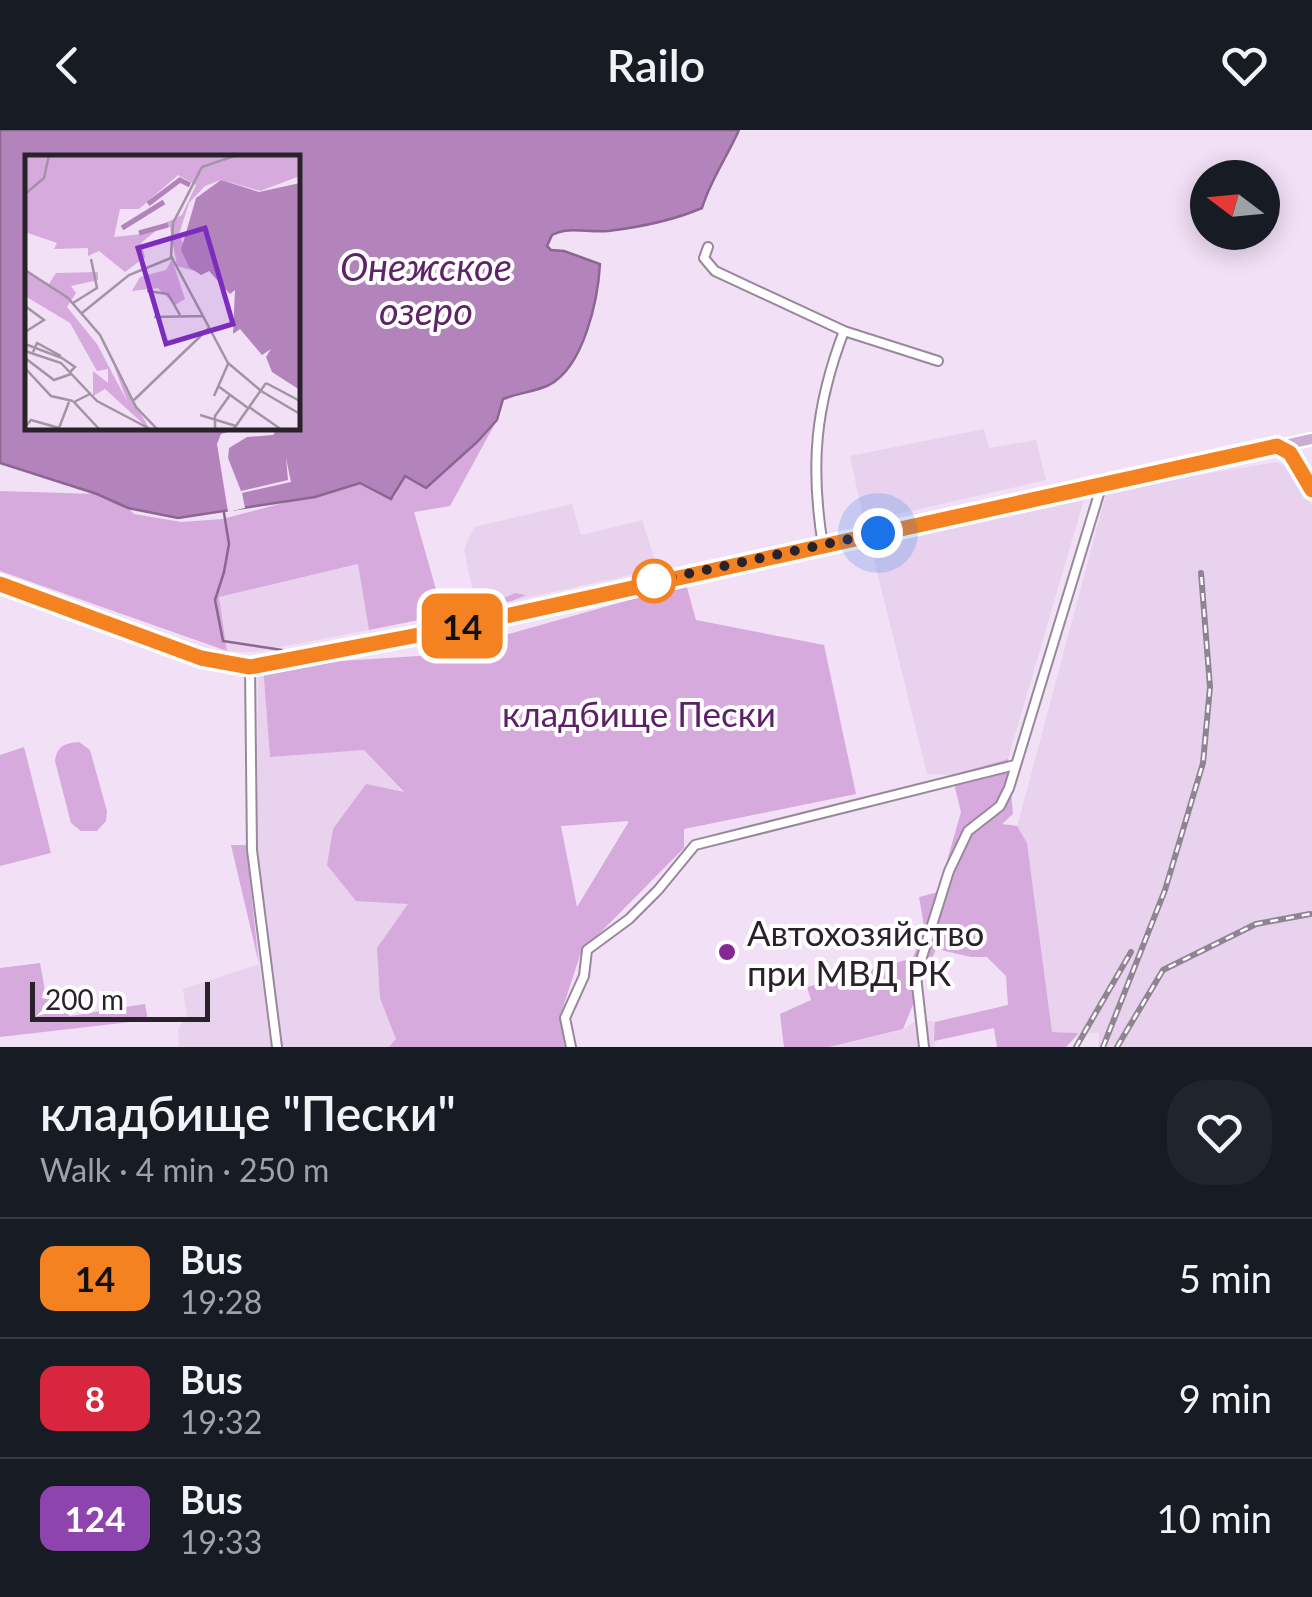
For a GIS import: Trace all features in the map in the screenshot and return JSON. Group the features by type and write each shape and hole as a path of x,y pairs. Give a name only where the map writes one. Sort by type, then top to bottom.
{"main road":[{"path":"0,584 201,658 250,667 424,634 1309,440"},
{"path":"1295,461 1300,446 1309,440"},
{"path":"1277,446 1290,453 1312,490"}],"street":[{"path":"708,247 704,258 715,272 844,331 938,362"},
{"path":"824,546 816,503 817,430 828,374 844,331"},
{"path":"924,1047 916,976 944,887 968,832 1000,806 1102,484"},
{"path":"250,667 252,850 276,1047"},
{"path":"570,1047 564,1018 584,976 587,950 629,919 695,846 1015,764"}],"shaded area":[{"path":"984,429 989,448 1036,440 1046,480 864,522 850,456"},
{"path":"1277,462 1294,472 1312,506 1312,1047 1098,1047 1099,1033 1052,1032 1027,843 1017,827 1107,490"},
{"path":"1085,496 1008,759 952,775 927,774 871,547"},
{"path":"572,504 581,535 642,520 658,569 512,601 524,596 515,593 502,600 481,602 472,588 464,549 474,527"},
{"path":"359,564 369,630 254,652 227,651 219,597"},
{"path":"263,666 270,756 364,750 405,794 409,904 380,998 397,1040 389,1047 281,1047 257,851 258,669"},
{"path":"259,964 272,1047 179,1047 178,1029 187,1016 183,989"},
{"path":"920,1019 935,1022 935,1047 829,1047 903,1029"}],"green space":[{"path":"497,420 450,506 414,512 439,600 488,601 515,593 526,595 512,601 369,630 358,564 219,597 227,651 0,571 0,491 97,494 134,514 181,522 222,519 360,483 394,498 405,476 426,488 433,483"},
{"name":"кладбище Пески","path":"686,584 696,620 824,645 856,794 684,829 684,848 581,952 560,1017 565,1047 389,1047 396,1039 380,998 377,948 408,904 356,901 327,865 333,829 366,784 404,792 364,750 270,757 263,666 434,655","holes":["628,823 577,907 561,826"]},
{"path":"79,742 90,750 107,811 106,821 97,831 81,831 71,823 55,761 62,746"},
{"path":"24,747 51,853 0,866 0,755"},
{"path":"1008,759 1013,814 1002,824 1017,826 1027,843 1052,1032 1079,1033 1066,1047 997,1047 994,1028 934,1041 935,1022 1008,1005 1006,976 987,957 936,949 903,1029 829,1047 784,1047 780,1014 811,1000 807,987 913,958 924,926 919,897 938,892 961,812 952,775"},
{"path":"231,845 246,845 259,964"},
{"path":"40,963 46,996 70,1016 145,1004 148,1020 0,1037 0,968"}],"water":[{"name":"Онежское озеро","path":"0,130 739,130 702,208 632,228 552,235 547,246 551,250 600,264 592,313 580,348 561,376 549,385 503,399 497,420 426,488 405,476 391,499 360,483 315,497 178,518 128,508 0,463"}],"pier":[{"path":"277,430 273,435 247,437 229,448 228,458 241,491 288,480 286,458 291,482 242,493 245,508 228,512 217,444 221,434"}],"waterway":[{"path":"224,513 229,544 215,600 223,641 282,650"}],"railway":[{"path":"1103,1047 1165,890 1203,763 1210,687 1201,573"},
{"path":"1117,1047 1163,970 1256,924 1310,914"},
{"path":"1076,1047 1131,952"}],"bus line":[{"name":"14","path":"0,584 201,658 250,667 424,634 1277,446 1290,453 1312,490"}],"place":[{"name":"Автохозяйство при МВД РК","path":"727,952"}],"route":[{"path":"654,581 878,533"}]}
